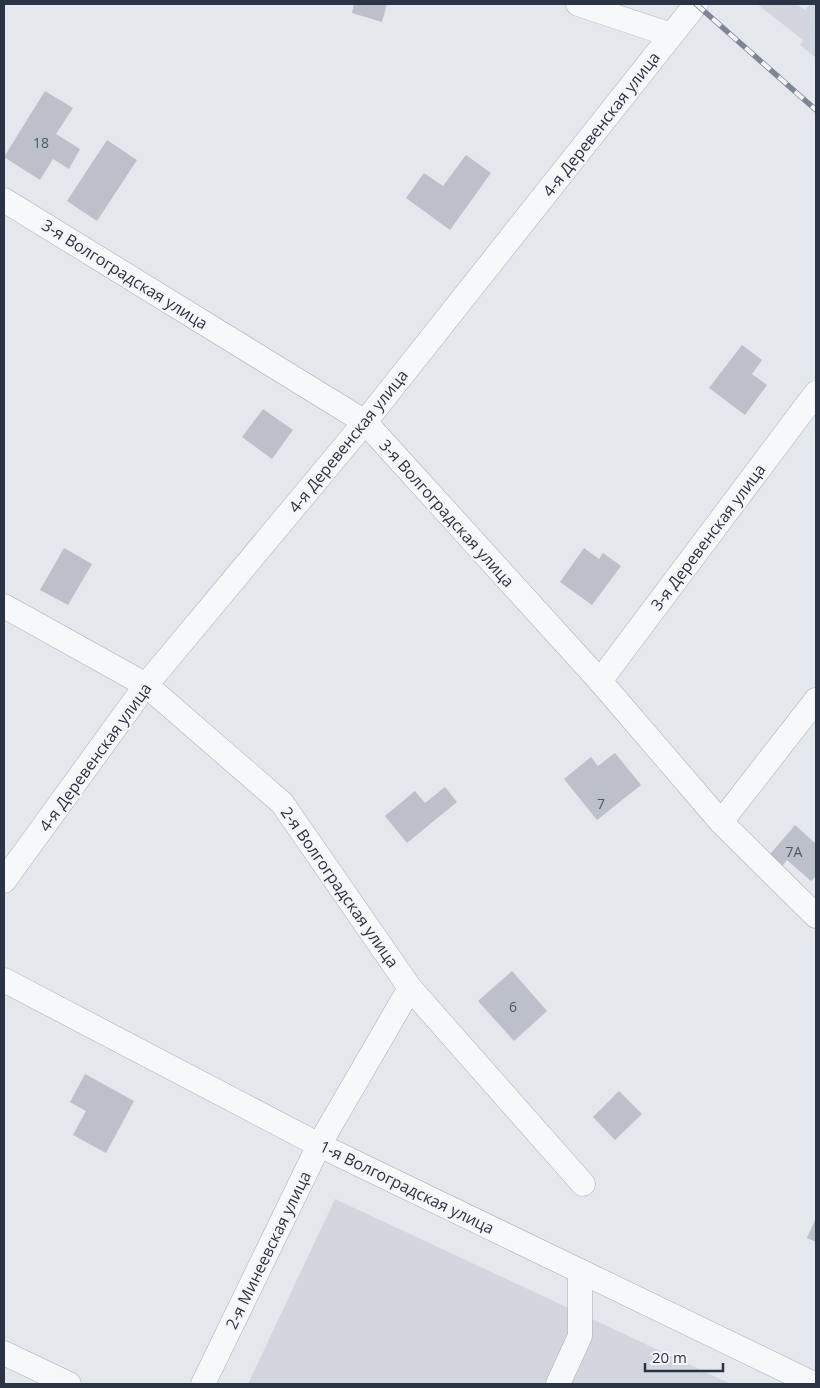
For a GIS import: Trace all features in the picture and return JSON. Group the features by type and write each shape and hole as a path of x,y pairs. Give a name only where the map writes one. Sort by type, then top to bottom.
{"street":[{"path":"578,4 671,35"},
{"name":"4-я Деревенская улица","path":"4,881 146,685 365,422 696,4"},
{"name":"3-я Волгоградская улица","path":"4,200 365,422 600,681 721,822 816,916"},
{"name":"3-я Деревенская улица","path":"600,681 816,393"},
{"name":"2-я Волгоградская улица","path":"4,606 146,685 282,803 410,988 583,1184"},
{"path":"721,822 816,700"},
{"name":"1-я Волгоградская улица","path":"4,980 319,1145 814,1384"},
{"name":"2-я Минеевская улица","path":"203,1384 319,1145 410,988"},
{"path":"558,1384 580,1336 580,1271"},
{"path":"4,1352 69,1384"}],"shaded area":[{"path":"757,4 796,4 805,10 810,4 816,4 816,27 814,30 816,32 816,58 800,45 803,40"},
{"path":"335,1199 731,1384 248,1384"}],"building":[{"path":"354,4 387,4 382,22 352,13"},
{"path":"45,91 73,108 56,134 80,149 69,169 53,159 40,180 4,157"},
{"path":"107,140 137,160 97,221 67,201"},
{"path":"466,155 491,173 450,230 406,198 424,173 443,186"},
{"path":"742,345 762,360 752,374 767,385 745,415 709,388"},
{"path":"263,409 293,430 272,459 242,437"},
{"path":"64,548 92,564 68,605 40,590"},
{"path":"584,548 599,559 603,553 621,566 592,605 560,582"},
{"path":"615,753 641,785 597,820 564,779 591,757 598,766"},
{"path":"445,787 457,802 407,843 385,816 415,791 425,803"},
{"path":"795,825 816,844 816,876 811,881 787,860 779,870 766,859"},
{"path":"512,971 547,1011 514,1041 478,1001"},
{"path":"85,1074 134,1101 106,1153 73,1135 86,1111 70,1102"},
{"path":"619,1091 642,1114 615,1140 593,1117"},
{"path":"816,1218 816,1242 807,1238"}],"railway":[{"path":"696,4 816,110"}]}
